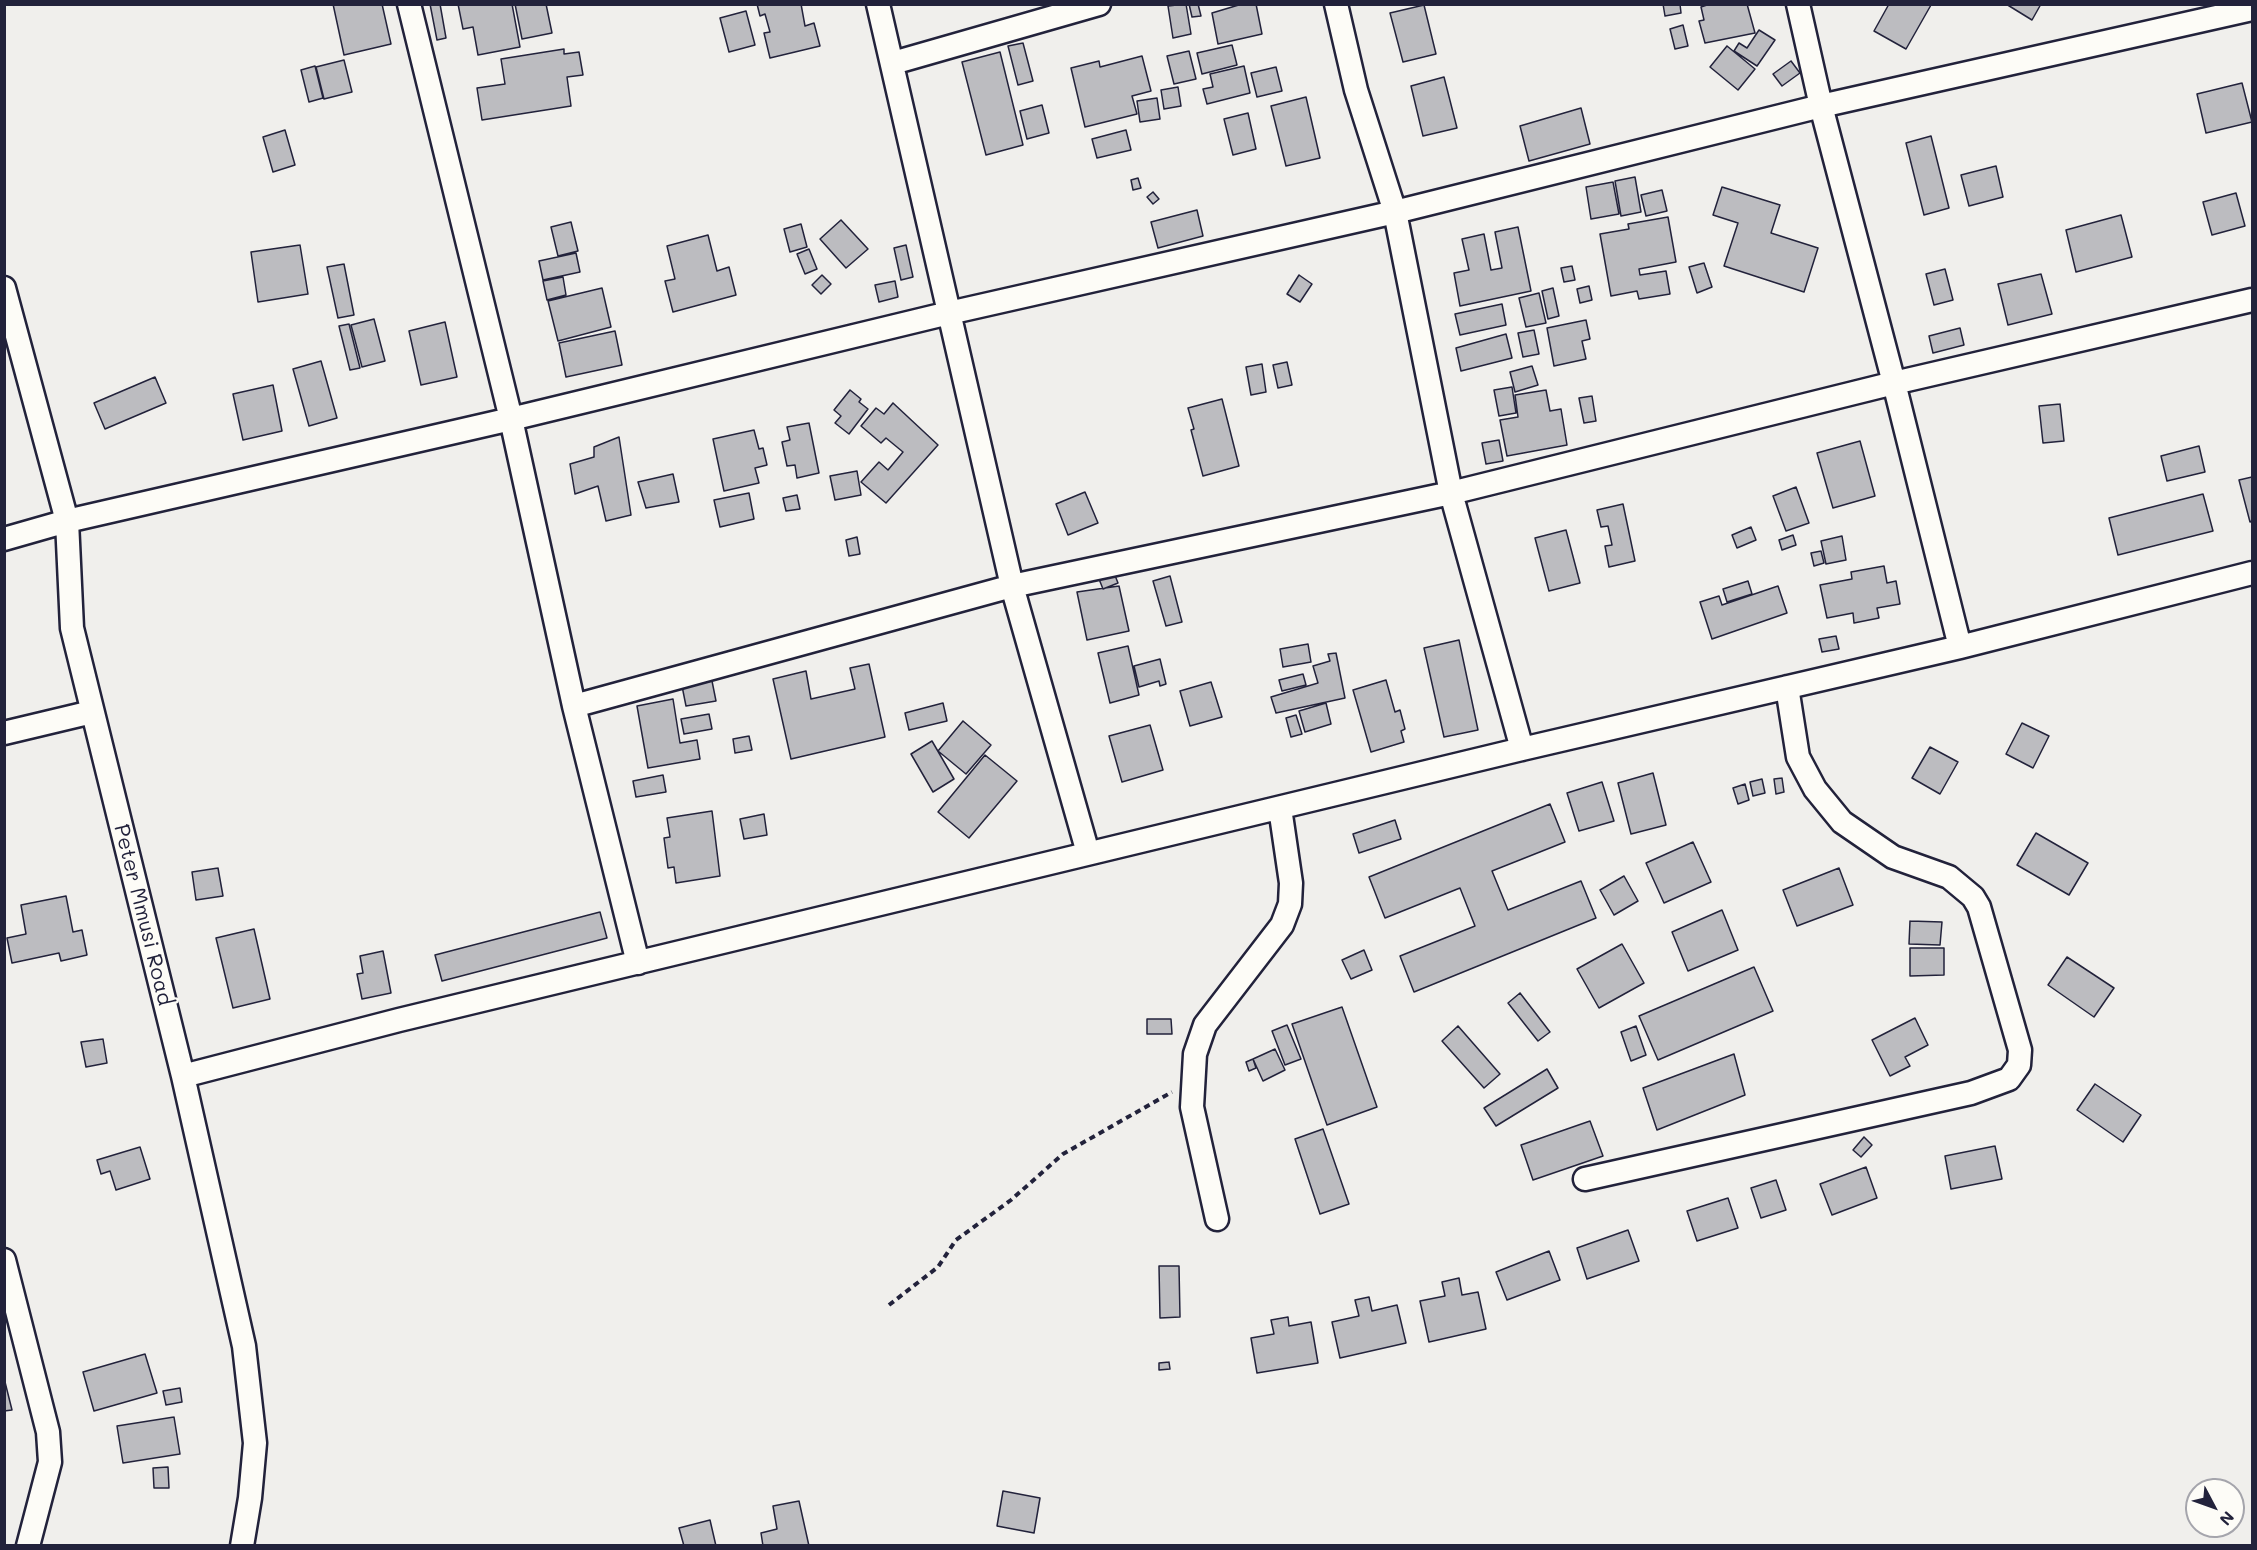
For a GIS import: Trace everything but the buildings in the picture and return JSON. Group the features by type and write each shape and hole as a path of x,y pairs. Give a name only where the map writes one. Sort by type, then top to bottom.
{"street":[{"path":"409,4 511,419 574,706 638,963"},
{"path":"878,4 1012,585 1088,853"},
{"path":"893,63 1099,4"},
{"path":"1336,4 1356,90 1395,212 1451,493 1521,749"},
{"path":"1798,4 1821,106 1960,647"},
{"path":"4,539 67,521 1395,212 1821,106 2253,9"},
{"name":"Peter Mmusi Road","path":"4,288 67,521 72,628 183,1076 244,1346 251,1390 255,1443 250,1498 242,1545"},
{"path":"574,706 1012,585 1451,493 1894,383 2253,300"},
{"path":"183,1076 399,1020 1521,749 1960,647 2253,573"},
{"path":"1585,1179 1971,1093 2009,1078 2019,1065 2020,1050 1979,907 1973,897 1949,878 1893,857 1842,822 1815,789 1798,757 1787,687"},
{"path":"4,733 92,712"},
{"path":"1217,1219 1192,1107 1195,1054 1205,1025 1269,946 1282,925 1290,904 1291,883 1280,808"},
{"path":"4,1260 48,1432 50,1462 28,1545"}],"path":[{"path":"889,1305 938,1267 957,1240 1011,1200 1063,1154 1194,1080"}]}
